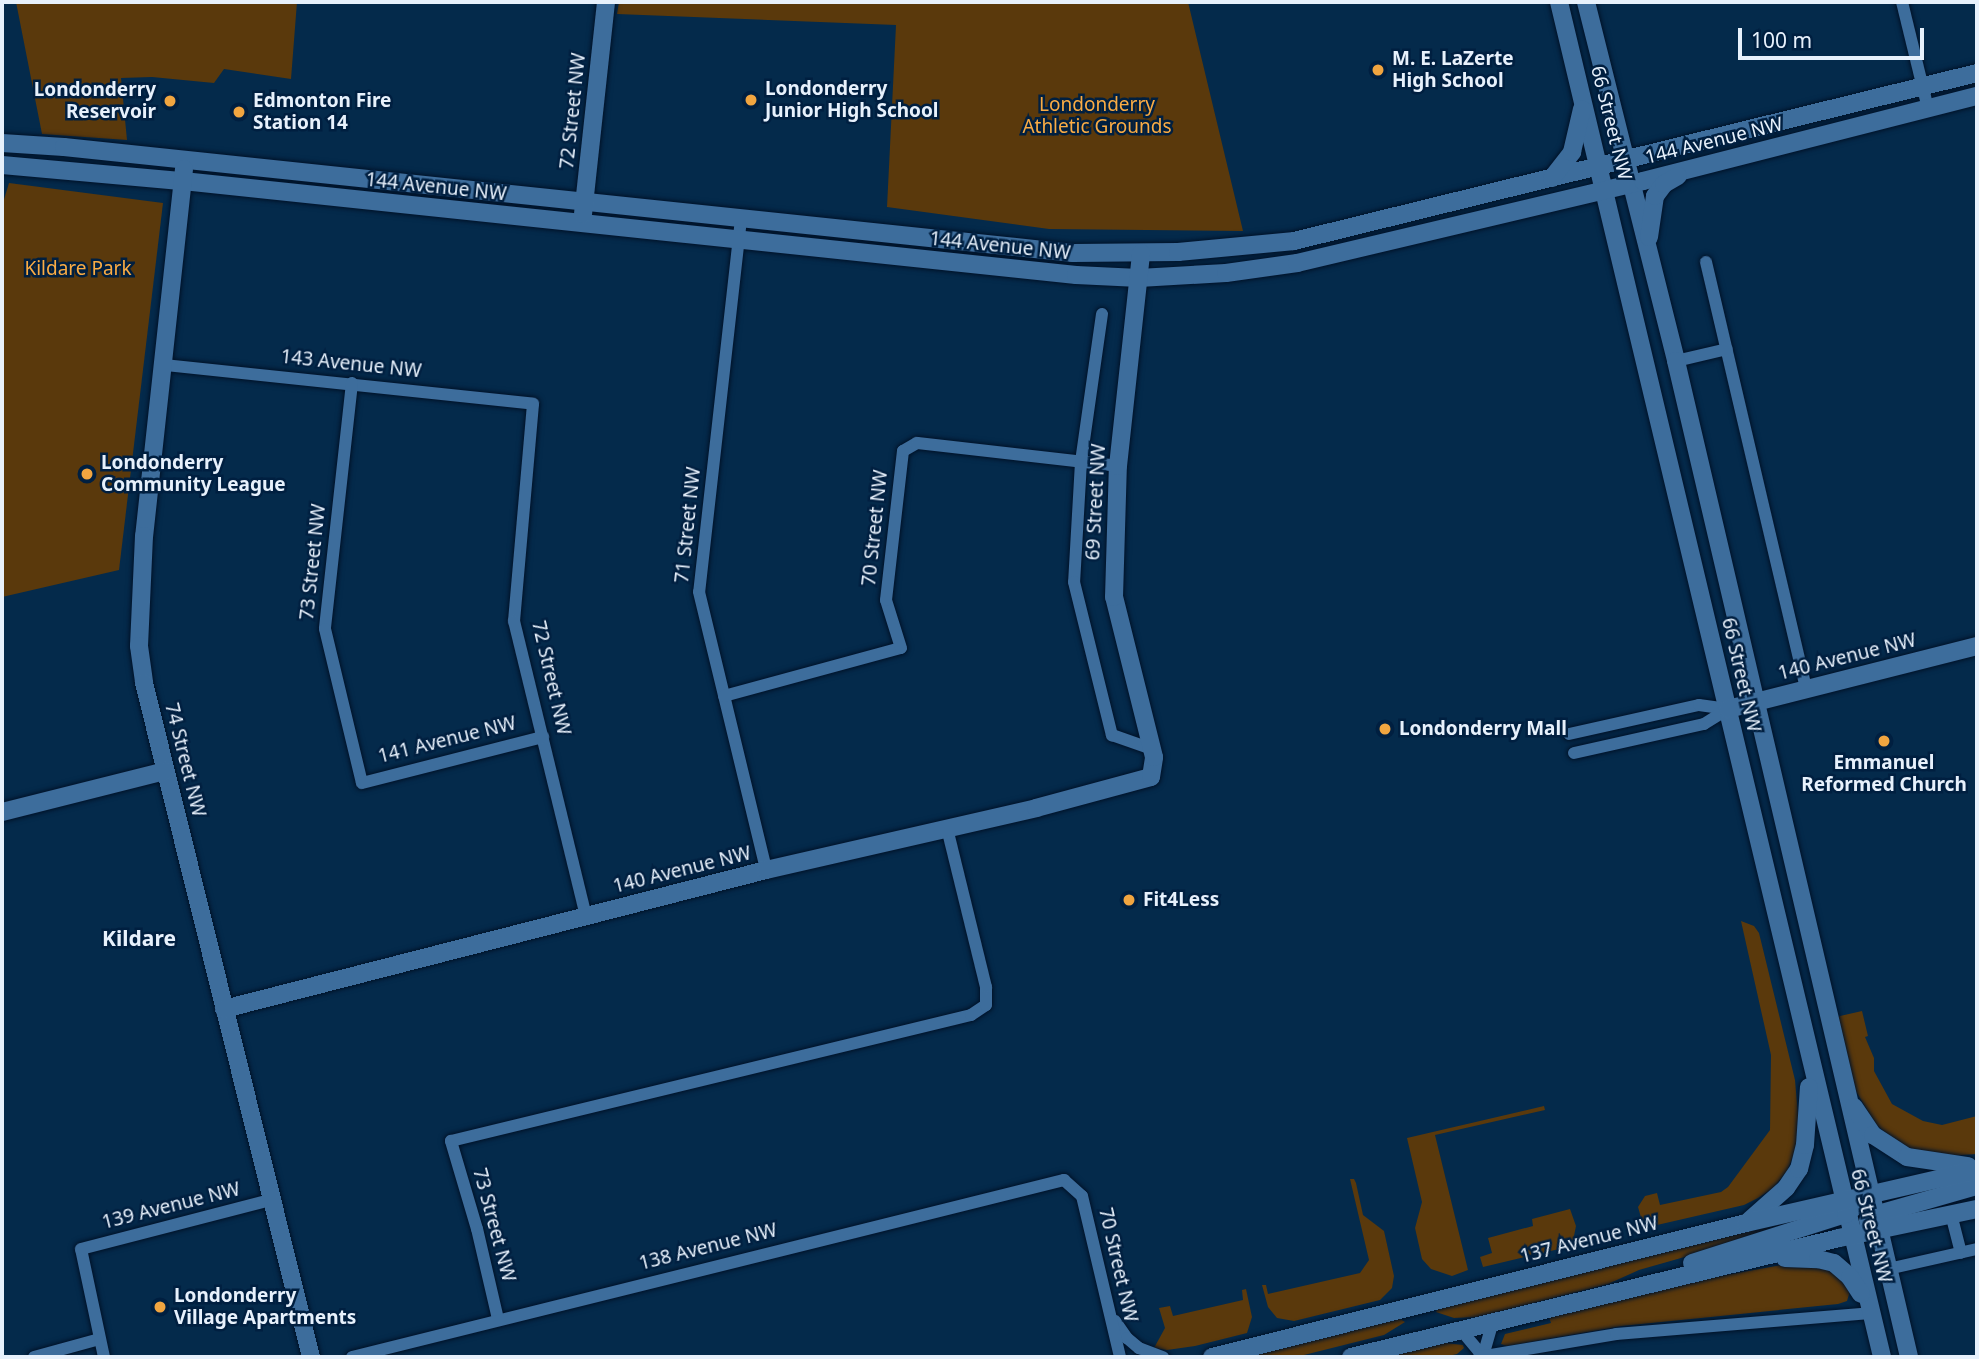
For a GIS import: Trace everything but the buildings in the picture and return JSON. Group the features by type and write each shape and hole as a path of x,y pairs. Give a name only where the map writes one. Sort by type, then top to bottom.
{"street":[{"name":"72 Street NW","path":"582,224 606,2"},
{"name":"66 Street NW","path":"1559,2 1600,166 1844,1207 1882,1357"},
{"name":"66 Street NW","path":"1587,2 1676,361 1753,702 1909,1357"},
{"path":"1902,2 1928,109"},
{"name":"144 Avenue NW","path":"2,143 185,159 1073,253 1141,253 1223,249 1294,241 1977,73"},
{"name":"144 Avenue NW","path":"2,165 183,181 1076,275 1139,278 1226,273 1297,263 1631,184 1977,96"},
{"path":"1552,178 1572,152 1583,99"},
{"name":"74 Street NW","path":"185,159 138,611 144,684 311,1357"},
{"path":"1648,255 1655,196 1664,184 1692,169"},
{"name":"71 Street NW","path":"741,219 699,592 766,870"},
{"name":"69 Street NW","path":"1141,253 1118,466 1114,597 1152,749 1151,777"},
{"path":"1706,262 1806,689"},
{"name":"69 Street NW","path":"1101,314 1081,462 1074,582 1112,735 1152,749"},
{"path":"1676,361 1727,349"},
{"name":"143 Avenue NW","path":"165,365 533,404"},
{"name":"73 Street NW","path":"352,383 325,629 362,783"},
{"name":"72 Street NW","path":"533,404 514,621 586,916"},
{"name":"70 Street NW","path":"724,696 901,648 886,600 903,451 917,443 1081,462"},
{"path":"1081,462 1118,466"},
{"name":"140 Avenue NW","path":"1574,753 1704,724 1728,709 1977,646"},
{"name":"140 Avenue NW","path":"1569,734 1699,705 1728,709"},
{"name":"141 Avenue NW","path":"362,783 542,737"},
{"path":"2,812 166,771"},
{"name":"140 Avenue NW","path":"224,1009 766,870 1151,777"},
{"name":"73 Street NW","path":"498,1319 477,1229 451,1141 971,1015 986,1005 986,987 947,828"},
{"path":"1746,1223 1786,1188 1799,1169 1809,1118 1810,1059"},
{"path":"1846,1091 1873,1135 1888,1146 1908,1157 1977,1168"},
{"path":"1620,1292 1682,1266 1844,1207 1870,1193 1977,1168"},
{"name":"138 Avenue NW","path":"352,1357 1048,1182 1064,1180 1073,1185"},
{"name":"70 Street NW","path":"1073,1185 1082,1196 1120,1357"},
{"path":"1351,1357 1851,1235 1977,1186"},
{"name":"139 Avenue NW","path":"100,1339 81,1248 271,1200"},
{"name":"137 Avenue NW","path":"1212,1357 1746,1223 1844,1207"},
{"path":"1877,1223 1977,1209"},
{"path":"1951,1214 1961,1253"},
{"path":"1888,1269 1977,1250"},
{"path":"1482,1357 1616,1334 1869,1310 1850,1277 1834,1263 1818,1258 1758,1258"},
{"path":"1111,1314 1127,1338 1148,1354 1163,1357"},
{"path":"1482,1357 1493,1322"},
{"path":"1461,1330 1482,1357"},
{"path":"34,1357 100,1339 104,1357"}],"green space":[{"path":"16,2 297,2 291,79 224,69 214,83 152,77 121,78 127,140 42,134"},
{"name":"Londonderry Athletic Grounds","path":"619,2 1188,2 1243,231 1049,229 887,207 896,25 617,14"},
{"name":"Kildare Park","path":"9,183 163,203 119,570 2,597 2,206"},
{"path":"1741,921 1754,926 1759,933 1795,1080 1799,1126 1795,1152 1787,1171 1773,1188 1758,1198 1744,1205 1644,1228 1638,1207 1645,1196 1657,1193 1660,1205 1721,1192 1728,1187 1770,1130 1771,1055"},
{"path":"1862,1011 1868,1036 1865,1037 1874,1058 1874,1071 1892,1104 1923,1121 1942,1125 1977,1116 1977,1154 1946,1156 1906,1149 1876,1125 1853,1086 1835,1020 1840,1016"},
{"path":"1544,1106 1545,1110 1435,1135 1468,1270 1452,1276 1431,1269 1422,1259 1415,1228 1422,1202 1407,1138"},
{"path":"1350,1179 1354,1179 1356,1183 1363,1215 1384,1231 1394,1276 1392,1288 1380,1300 1294,1321 1277,1318 1268,1307 1262,1285 1266,1285 1268,1294 1360,1273 1369,1260"},
{"path":"1570,1209 1576,1226 1572,1246 1483,1267 1480,1257 1492,1253 1488,1238 1533,1226 1532,1219"},
{"path":"1825,1217 1639,1270 1608,1284 1477,1317 1454,1318 1436,1312 1438,1308 1796,1220"},
{"path":"1797,1262 1832,1268 1851,1288 1847,1301 1622,1326 1507,1346 1501,1344 1505,1334 1551,1323 1549,1317 1678,1284"},
{"path":"1246,1289 1252,1317 1247,1333 1195,1346 1167,1350 1154,1348 1165,1328 1159,1308 1170,1306 1173,1316 1243,1300 1242,1290"},
{"path":"1400,1319 1405,1322 1384,1335 1296,1357 1243,1357"},
{"path":"1445,1343 1463,1345 1464,1348 1457,1354 1444,1357 1387,1357"}],"place":[{"name":"M. E. LaZerte High School","path":"1378,70"},
{"name":"Londonderry Junior High School","path":"751,100"},
{"name":"Londonderry Reservoir","path":"170,101"},
{"name":"Edmonton Fire Station 14","path":"239,112"},
{"name":"Londonderry Community League","path":"87,474"},
{"name":"Londonderry Mall","path":"1385,729"},
{"name":"Emmanuel Reformed Church","path":"1884,741"},
{"name":"Fit4Less","path":"1129,900"},
{"name":"Londonderry Village Apartments","path":"160,1307"}],"district":[{"name":"Kildare","path":"139,938"}]}
